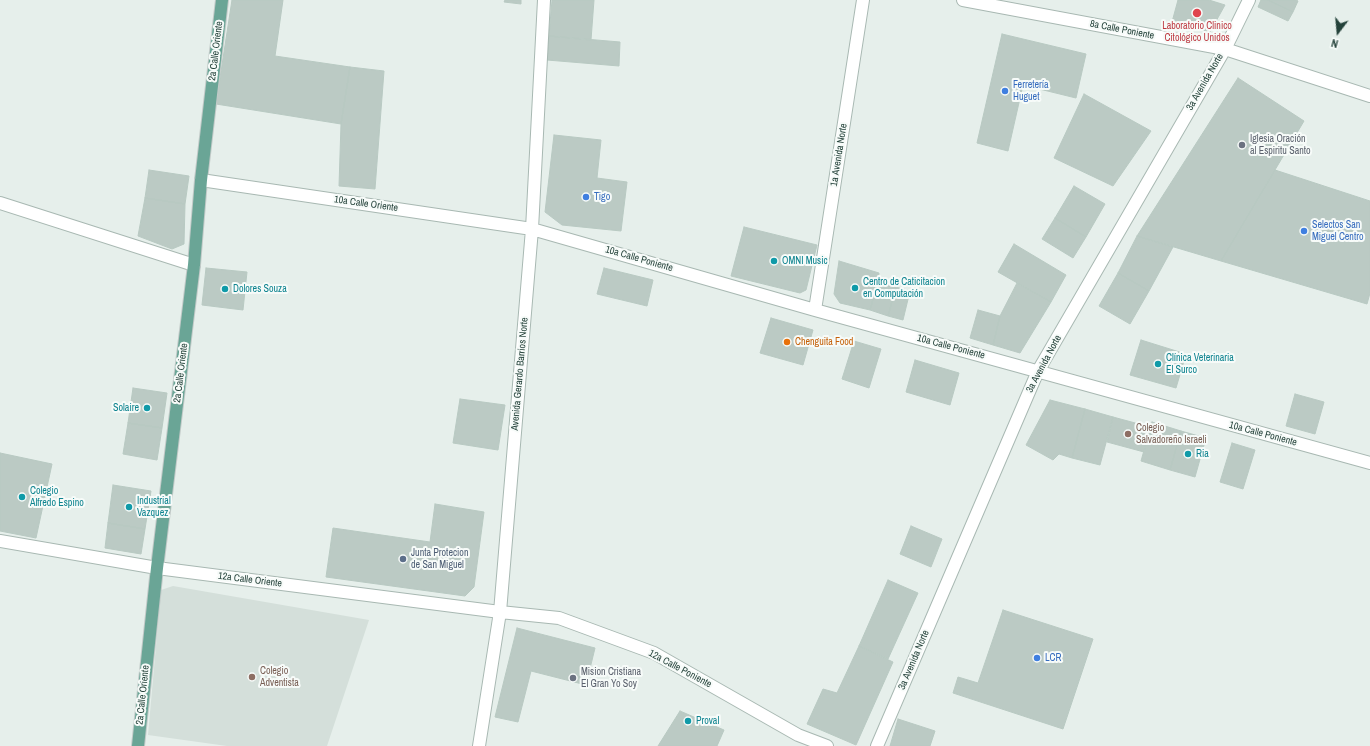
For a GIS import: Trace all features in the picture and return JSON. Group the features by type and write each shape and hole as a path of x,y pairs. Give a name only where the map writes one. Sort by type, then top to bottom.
{"main road":[{"name":"2a Calle Oriente","path":"138,746 157,568 194,265 201,180 222,0"}],"street":[{"name":"Avenida Gerardo Barrios Norte","path":"479,746 500,612 532,229 544,0"},
{"name":"1a Avenida Norte","path":"815,310 863,0"},
{"name":"8a Calle Poniente","path":"963,0 1224,49 1370,96"},
{"name":"3a Avenida Norte","path":"877,746 1038,371 1224,49 1249,0"},
{"name":"10a Calle Oriente","path":"201,180 532,229"},
{"path":"0,202 194,265"},
{"name":"10a Calle Poniente","path":"532,229 815,310 1370,464"},
{"name":"12a Calle Oriente","path":"0,541 157,568 500,612"},
{"name":"12a Calle Poniente","path":"500,612 559,618 654,653 798,735 827,746"}],"shaded area":[{"name":"Colegio Adventista","path":"173,586 369,620 327,746 227,746 148,735 161,590"}],"building":[{"path":"232,0 283,0 275,56 350,67 341,124 216,104"},
{"path":"505,0 521,0 521,4 504,2"},
{"path":"552,0 594,0 591,40 549,36"},
{"name":"Laboratorio Clinico Citológico Unidos","path":"1178,0 1209,0 1225,5 1210,32 1172,22"},
{"path":"1261,0 1268,0 1293,12 1288,21 1258,7"},
{"path":"1268,0 1296,0 1298,1 1293,12"},
{"name":"Ferretería Huguet","path":"1002,34 1086,54 1076,98 1023,85 1008,151 977,143"},
{"path":"549,36 620,42 619,66 547,60"},
{"path":"350,67 384,71 375,189 339,186 341,124"},
{"name":"Iglesia Oración al Espiritu Santo","path":"1238,78 1304,121 1221,261 1137,236"},
{"path":"1084,94 1151,131 1113,186 1054,158"},
{"name":"Tigo","path":"554,135 601,140 597,178 627,182 621,231 562,225 545,212"},
{"path":"149,170 189,176 185,204 145,198"},
{"name":"Selectos San Miguel Centro","path":"1275,170 1370,201 1370,293 1367,304 1221,261"},
{"path":"1074,186 1105,204 1086,237 1055,218"},
{"path":"145,198 185,204 184,244 172,249 138,236"},
{"path":"1055,218 1086,237 1073,258 1042,239"},
{"name":"OMNI Music","path":"744,227 817,245 806,290 800,293 731,276"},
{"path":"1137,236 1173,247 1149,291 1118,273"},
{"path":"1014,244 1066,275 1051,302 998,272"},
{"name":"Centro de Caticitacion en Computación","path":"839,261 879,273 870,310 840,303 834,294"},
{"name":"Dolores Souza","path":"206,268 247,272 243,310 202,305"},
{"path":"604,268 653,280 647,306 597,294"},
{"path":"1118,273 1149,291 1130,324 1099,306"},
{"path":"878,282 896,287 888,316 870,310"},
{"path":"1017,283 1051,302 1020,353 993,345 1000,316"},
{"path":"896,287 910,291 903,320 888,316"},
{"path":"978,310 1000,316 993,345 970,338"},
{"name":"Chenguita Food","path":"771,318 813,330 803,365 760,353"},
{"name":"Clínica Veterinaria El Surco","path":"1141,340 1186,354 1176,388 1130,375"},
{"path":"854,341 881,349 869,388 842,379"},
{"path":"915,360 959,373 950,405 906,392"},
{"name":"Solaire","path":"133,388 167,393 162,428 128,423"},
{"path":"1295,394 1324,402 1315,434 1286,426"},
{"path":"460,399 505,405 498,450 453,443"},
{"path":"1050,400 1085,409 1072,458 1059,454 1053,460 1026,445"},
{"path":"1085,409 1113,417 1100,465 1072,458"},
{"name":"Colegio Salvadoreño Israeli","path":"1113,417 1150,427 1144,452 1107,442"},
{"path":"1152,422 1181,431 1170,470 1141,461"},
{"path":"128,423 162,428 157,460 123,454"},
{"name":"Ria","path":"1181,431 1206,438 1195,477 1170,470"},
{"path":"1232,443 1255,450 1243,489 1220,482"},
{"name":"Colegio Alfredo Espino","path":"0,453 52,464 36,538 0,531"},
{"name":"Industrial Vazquez","path":"113,485 151,491 145,529 108,523"},
{"name":"Junta Protecion de San Miguel","path":"435,504 484,512 474,587 465,596 326,577 333,528 430,542"},
{"path":"108,523 145,529 141,554 105,548"},
{"path":"911,526 942,539 931,567 900,554"},
{"path":"888,580 918,593 888,659 859,646"},
{"name":"LCR","path":"1003,610 1093,639 1063,729 953,693 958,677 978,683"},
{"name":"Mision Cristiana El Gran Yo Soy","path":"517,628 595,648 586,685 531,671 518,722 495,717"},
{"path":"859,646 893,662 856,745 807,724 823,689 837,693"},
{"name":"Proval","path":"680,711 724,730 717,746 658,746"},
{"path":"898,719 935,731 930,746 890,746"}],"place":[{"name":"Laboratorio Clinico Citológico Unidos","path":"1197,13"},
{"name":"Ferretería Huguet","path":"1005,91"},
{"name":"Iglesia Oración al Espiritu Santo","path":"1242,145"},
{"name":"Tigo","path":"586,197"},
{"name":"Selectos San Miguel Centro","path":"1304,231"},
{"name":"OMNI Music","path":"774,261"},
{"name":"Centro de Caticitacion en Computación","path":"855,288"},
{"name":"Dolores Souza","path":"225,289"},
{"name":"Chenguita Food","path":"787,342"},
{"name":"Clínica Veterinaria El Surco","path":"1158,364"},
{"name":"Solaire","path":"147,408"},
{"name":"Colegio Salvadoreño Israeli","path":"1128,434"},
{"name":"Ria","path":"1188,454"},
{"name":"Colegio Alfredo Espino","path":"22,497"},
{"name":"Industrial Vazquez","path":"129,507"},
{"name":"Junta Protecion de San Miguel","path":"403,559"},
{"name":"LCR","path":"1037,658"},
{"name":"Colegio Adventista","path":"252,677"},
{"name":"Mision Cristiana El Gran Yo Soy","path":"573,678"},
{"name":"Proval","path":"688,721"}]}
